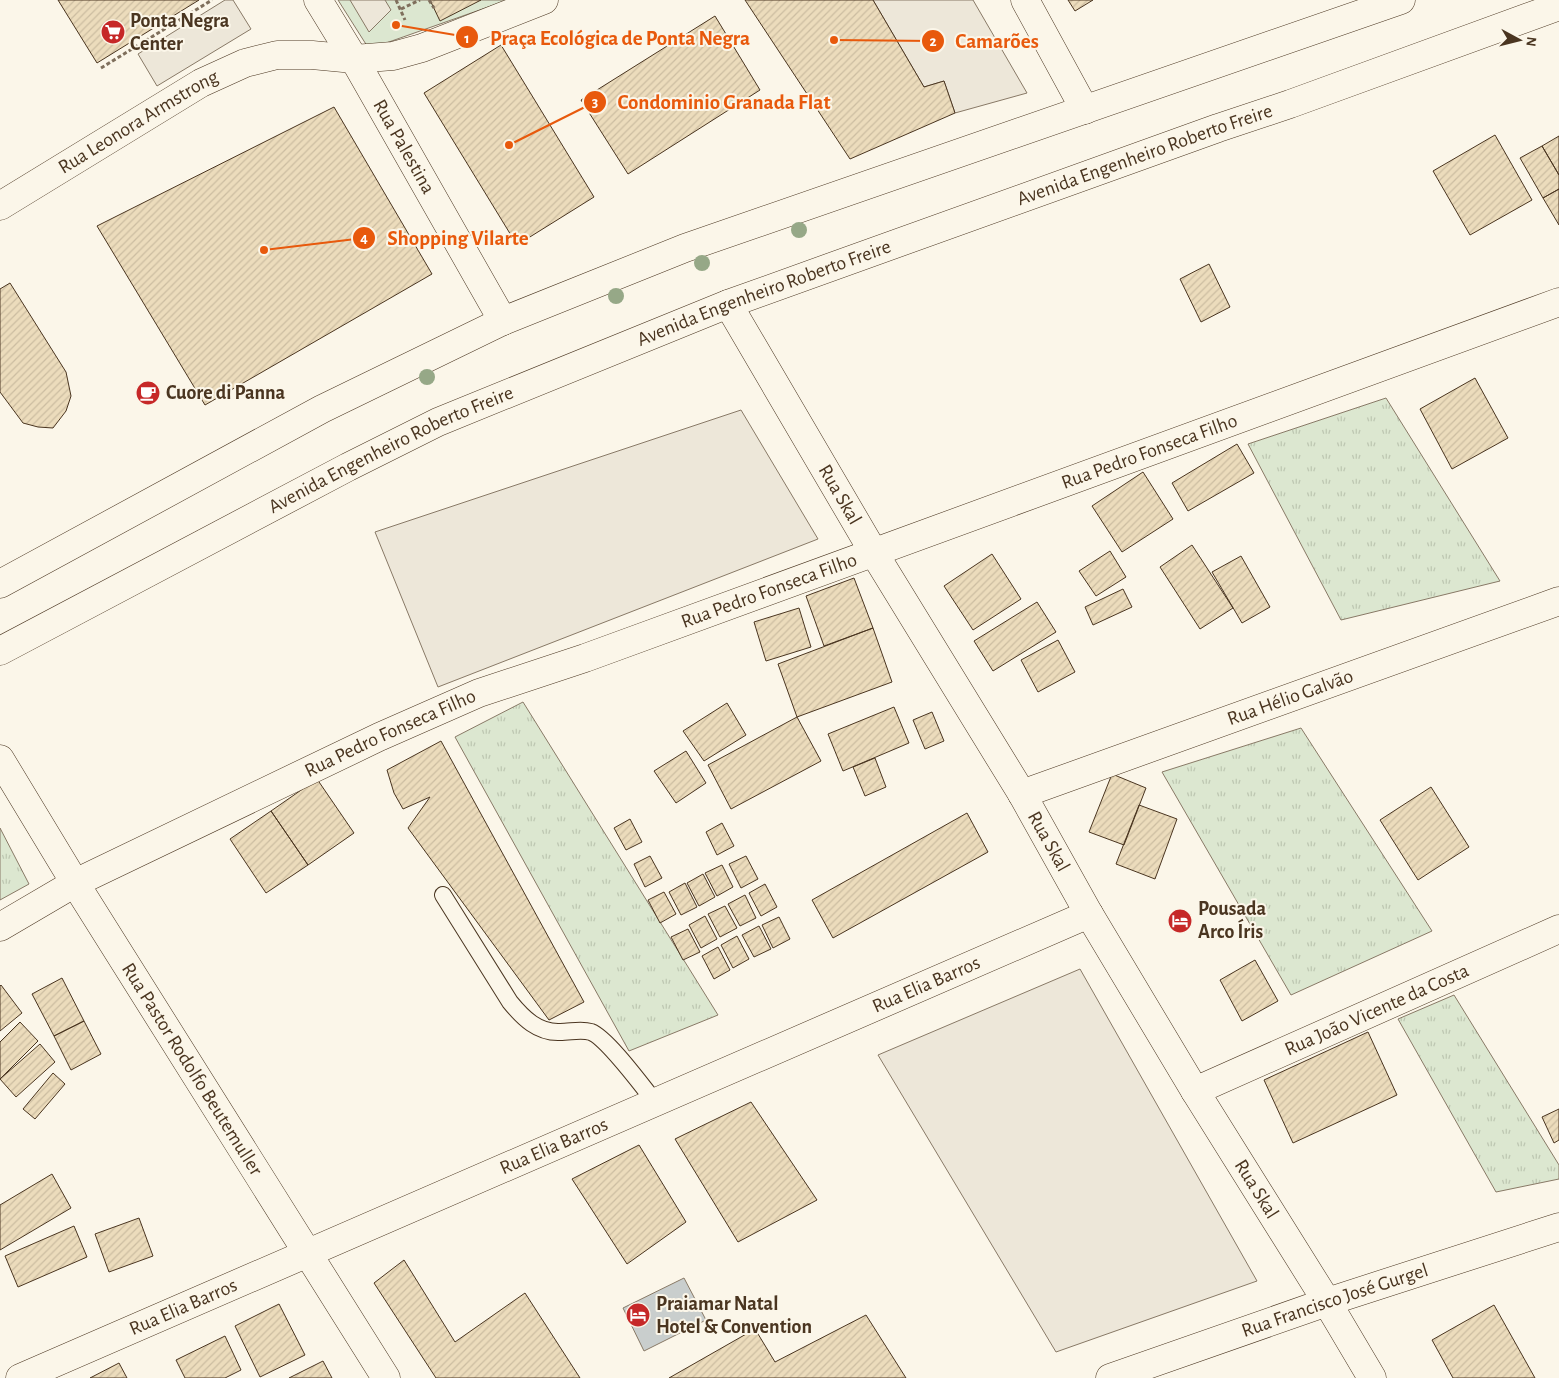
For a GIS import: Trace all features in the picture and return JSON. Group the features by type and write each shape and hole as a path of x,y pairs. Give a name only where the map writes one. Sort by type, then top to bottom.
{"street":[{"name":"Rua Palestina","path":"318,0 354,59 503,321"},
{"name":"Rua Leonora Armstrong","path":"0,206 201,83 245,63 288,55 354,59 393,56 422,48 544,0"},
{"path":"1024,0 1085,110"},
{"path":"0,584 322,409 503,321 686,248 1401,0"},
{"name":"Avenida Engenheiro Roberto Freire","path":"0,651 331,476 438,422 728,304 1559,6"},
{"name":"Rua Pedro Fonseca Filho","path":"0,927 75,883 379,737 479,693 585,658 1559,302"},
{"name":"Rua Skal","path":"728,304 874,553 1022,794 1089,914 1372,1378"},
{"name":"Rua Hélio Galvão","path":"1022,794 1559,601"},
{"name":"Rua Pastor Rodolfo Beutemuller","path":"0,759 75,883 386,1378"},
{"name":"Rua Elia Barros","path":"20,1378 1089,914"},
{"name":"Rua João Vicente da Costa","path":"1196,1091 1559,929"},
{"name":"Rua Francisco José Gurgel","path":"1110,1378 1327,1302 1559,1227"}],"lane":[{"path":"443,895 510,1002 520,1014 532,1024 546,1030 591,1032 604,1040 655,1102"}],"path":[{"path":"101,68 212,0"},
{"path":"401,9 420,0"}],"green space":[{"path":"338,0 508,0 369,49"},
{"path":"1386,398 1500,581 1341,620 1248,444"},
{"path":"523,702 718,1015 629,1051 455,737"},
{"path":"1301,728 1432,931 1291,995 1162,772"},
{"path":"0,828 29,884 0,900"},
{"path":"1454,995 1559,1165 1559,1179 1496,1192 1398,1019"}],"shaded area":[{"path":"225,0 233,0 251,29 157,86 138,54"},
{"path":"350,0 385,0 391,10 369,32"},
{"path":"873,0 973,0 1027,93 955,113 944,81 924,87"},
{"path":"741,410 818,539 438,687 375,532"},
{"path":"1080,969 1257,1281 1056,1352 878,1055"},
{"path":"684,1278 706,1320 644,1351 623,1308"}],"building":[{"name":"Ponta Negra Center","path":"58,0 199,0 97,63"},
{"path":"430,0 481,0 440,21"},
{"path":"745,0 873,0 924,87 944,81 955,113 850,159"},
{"path":"1068,0 1093,0 1075,11"},
{"path":"715,16 760,90 628,174 581,100"},
{"path":"501,45 594,197 517,245 424,93"},
{"path":"334,107 432,274 205,405 97,226"},
{"path":"1495,135 1532,200 1470,235 1433,171"},
{"path":"1559,136 1559,175 1542,146"},
{"path":"1542,146 1559,175 1559,189 1543,198 1520,158"},
{"path":"1559,189 1559,225 1543,198"},
{"path":"1209,264 1230,307 1201,322 1180,279"},
{"path":"10,283 66,372 71,396 66,411 53,428 23,423 0,392 0,289"},
{"path":"1475,378 1508,438 1452,469 1420,409"},
{"path":"1237,444 1254,473 1188,511 1172,483"},
{"path":"1143,472 1173,519 1122,552 1092,506"},
{"path":"1192,545 1233,608 1200,629 1160,567"},
{"path":"1110,551 1126,577 1096,596 1079,571"},
{"path":"992,554 1021,599 973,630 944,586"},
{"path":"1241,556 1270,607 1242,623 1212,572"},
{"path":"854,578 873,628 824,646 806,596"},
{"path":"1123,589 1132,607 1093,625 1085,607"},
{"path":"1037,602 1056,632 993,671 974,641"},
{"path":"799,608 811,647 766,661 754,622"},
{"path":"873,628 892,682 797,717 778,664"},
{"path":"1058,640 1075,672 1038,692 1021,660"},
{"path":"727,703 746,735 704,761 683,731"},
{"path":"894,707 909,743 843,771 828,734"},
{"path":"932,712 944,741 925,749 913,720"},
{"path":"797,717 821,761 731,809 708,765"},
{"path":"441,741 584,1002 549,1020 408,828 430,797 403,809 394,793 387,770"},
{"path":"686,751 706,783 676,803 654,771"},
{"path":"875,758 886,787 865,796 853,767"},
{"path":"1112,774 1146,788 1124,845 1089,832"},
{"path":"317,779 354,833 308,865 271,811"},
{"path":"1431,787 1469,847 1418,880 1380,820"},
{"path":"1139,805 1177,819 1155,879 1116,864"},
{"path":"271,811 308,865 266,893 230,839"},
{"path":"967,813 988,852 833,938 812,900"},
{"path":"630,819 642,842 626,850 614,828"},
{"path":"722,823 734,846 717,855 706,832"},
{"path":"650,856 662,878 645,887 634,864"},
{"path":"746,856 758,879 741,888 729,864"},
{"path":"722,865 733,887 717,896 705,873"},
{"path":"703,874 715,897 699,906 687,883"},
{"path":"685,883 697,907 681,915 669,892"},
{"path":"765,884 777,907 761,916 749,893"},
{"path":"664,892 676,914 660,923 648,900"},
{"path":"745,895 756,918 740,926 728,904"},
{"path":"725,906 737,928 720,937 708,914"},
{"path":"705,916 717,939 701,948 689,925"},
{"path":"779,917 790,939 773,948 762,925"},
{"path":"759,926 771,949 754,957 742,935"},
{"path":"688,929 700,952 683,960 671,937"},
{"path":"737,936 749,959 733,968 721,945"},
{"path":"718,947 730,970 714,979 702,956"},
{"path":"1255,960 1278,1001 1242,1021 1220,980"},
{"path":"62,978 84,1021 54,1036 32,994"},
{"path":"0,986 22,1013 0,1031"},
{"path":"84,1021 101,1054 71,1070 54,1036"},
{"path":"20,1022 38,1041 0,1079 0,1042"},
{"path":"1368,1032 1397,1095 1293,1143 1264,1080"},
{"path":"40,1044 55,1062 16,1097 0,1079"},
{"path":"53,1073 65,1084 35,1119 23,1109"},
{"path":"751,1102 817,1200 738,1242 675,1139"},
{"path":"1559,1109 1559,1140 1554,1143 1542,1117"},
{"path":"639,1145 686,1222 627,1264 572,1179"},
{"path":"52,1174 71,1208 0,1250 0,1205"},
{"path":"139,1218 153,1256 109,1272 95,1234"},
{"path":"74,1226 87,1257 18,1287 5,1256"},
{"path":"404,1260 455,1342 525,1293 580,1378 436,1378 374,1283"},
{"path":"279,1304 305,1355 260,1377 235,1326"},
{"path":"1494,1305 1535,1378 1453,1378 1432,1340"},
{"path":"866,1315 906,1378 669,1378 755,1329 775,1362"},
{"path":"225,1336 241,1370 225,1378 185,1378 176,1360"},
{"path":"323,1361 332,1378 289,1378"},
{"path":"119,1363 127,1378 90,1378"}],"place":[{"name":"Praça Ecológica de Ponta Negra","path":"396,25"},
{"name":"Ponta Negra Center","path":"113,32"},
{"name":"Camarões","path":"834,40"},
{"name":"Condominio Granada Flat","path":"509,145"},
{"name":"Shopping Vilarte","path":"264,250"},
{"name":"Cuore di Panna","path":"148,393"},
{"name":"Pousada Arco Íris","path":"1180,921"},
{"name":"Praiamar Natal Hotel & Convention","path":"638,1315"}]}
